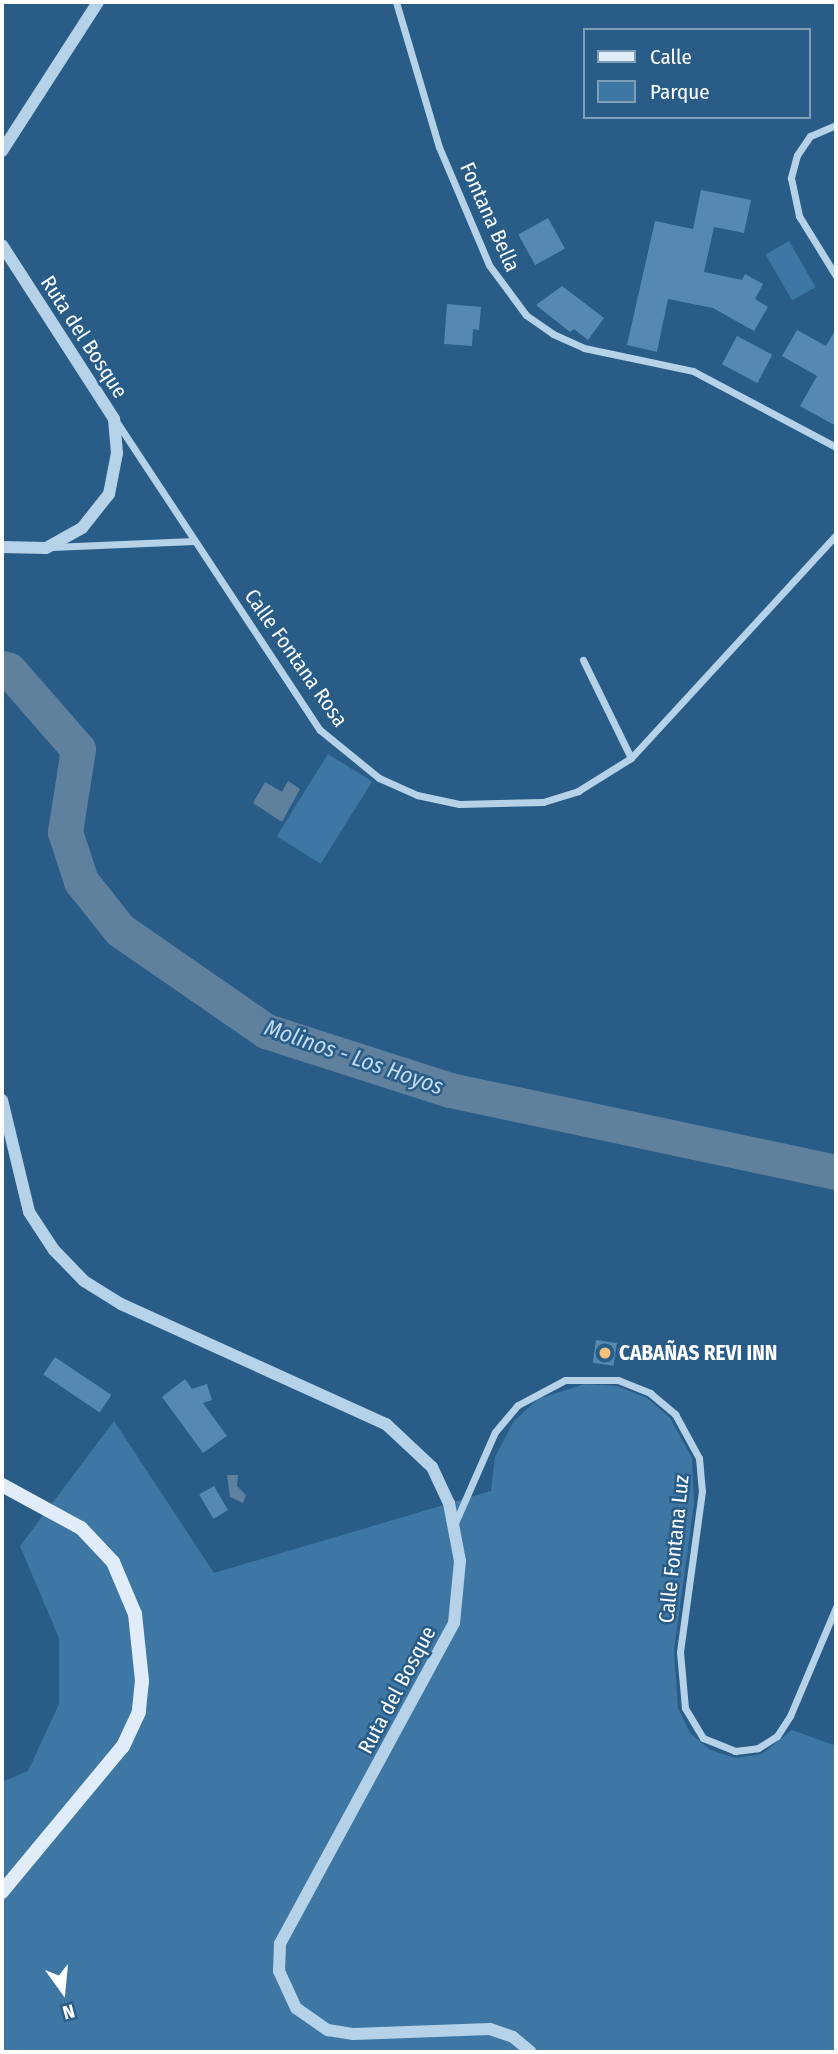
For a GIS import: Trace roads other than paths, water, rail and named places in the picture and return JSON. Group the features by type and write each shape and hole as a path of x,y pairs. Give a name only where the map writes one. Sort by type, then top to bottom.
{"main road":[{"path":"2,1485 81,1528 113,1562 135,1614 142,1681 139,1712 123,1746 2,1892"}],"street":[{"path":"2,151 98,2"},
{"name":"Fontana Bella","path":"396,2 439,147 489,265 526,315 553,334 584,348 693,371 836,447"},
{"path":"836,125 810,136 797,155 791,178 799,216 836,276"},
{"name":"Ruta del Bosque","path":"2,245 114,419 116,466 102,506 82,528 46,548"},
{"name":"Calle Fontana Rosa","path":"114,419 320,730 357,765 398,788 459,804 543,802 578,791 631,758 836,534"},
{"path":"2,547 46,548 194,541"},
{"path":"583,660 631,758"},
{"name":"Ruta del Bosque","path":"2,1100 29,1212 69,1267 121,1304 386,1424 432,1466 449,1503 461,1583 447,1642 280,1944 279,1971 296,2008 328,2030 354,2034 490,2029 513,2037 531,2052"},
{"name":"Calle Fontana Luz","path":"453,1527 495,1432 518,1405 565,1380 618,1380 650,1393 675,1414 699,1458 702,1491 680,1652 685,1708 703,1738 735,1751 758,1748 777,1735 790,1716 836,1607"}],"waterway":[{"name":"Molinos - Los Hoyos","path":"2,668 9,670 78,749 65,832 81,881 120,930 266,1031 450,1090 836,1172"}],"place":[{"name":"CABAÑAS REVI INN","path":"605,1353"}]}
